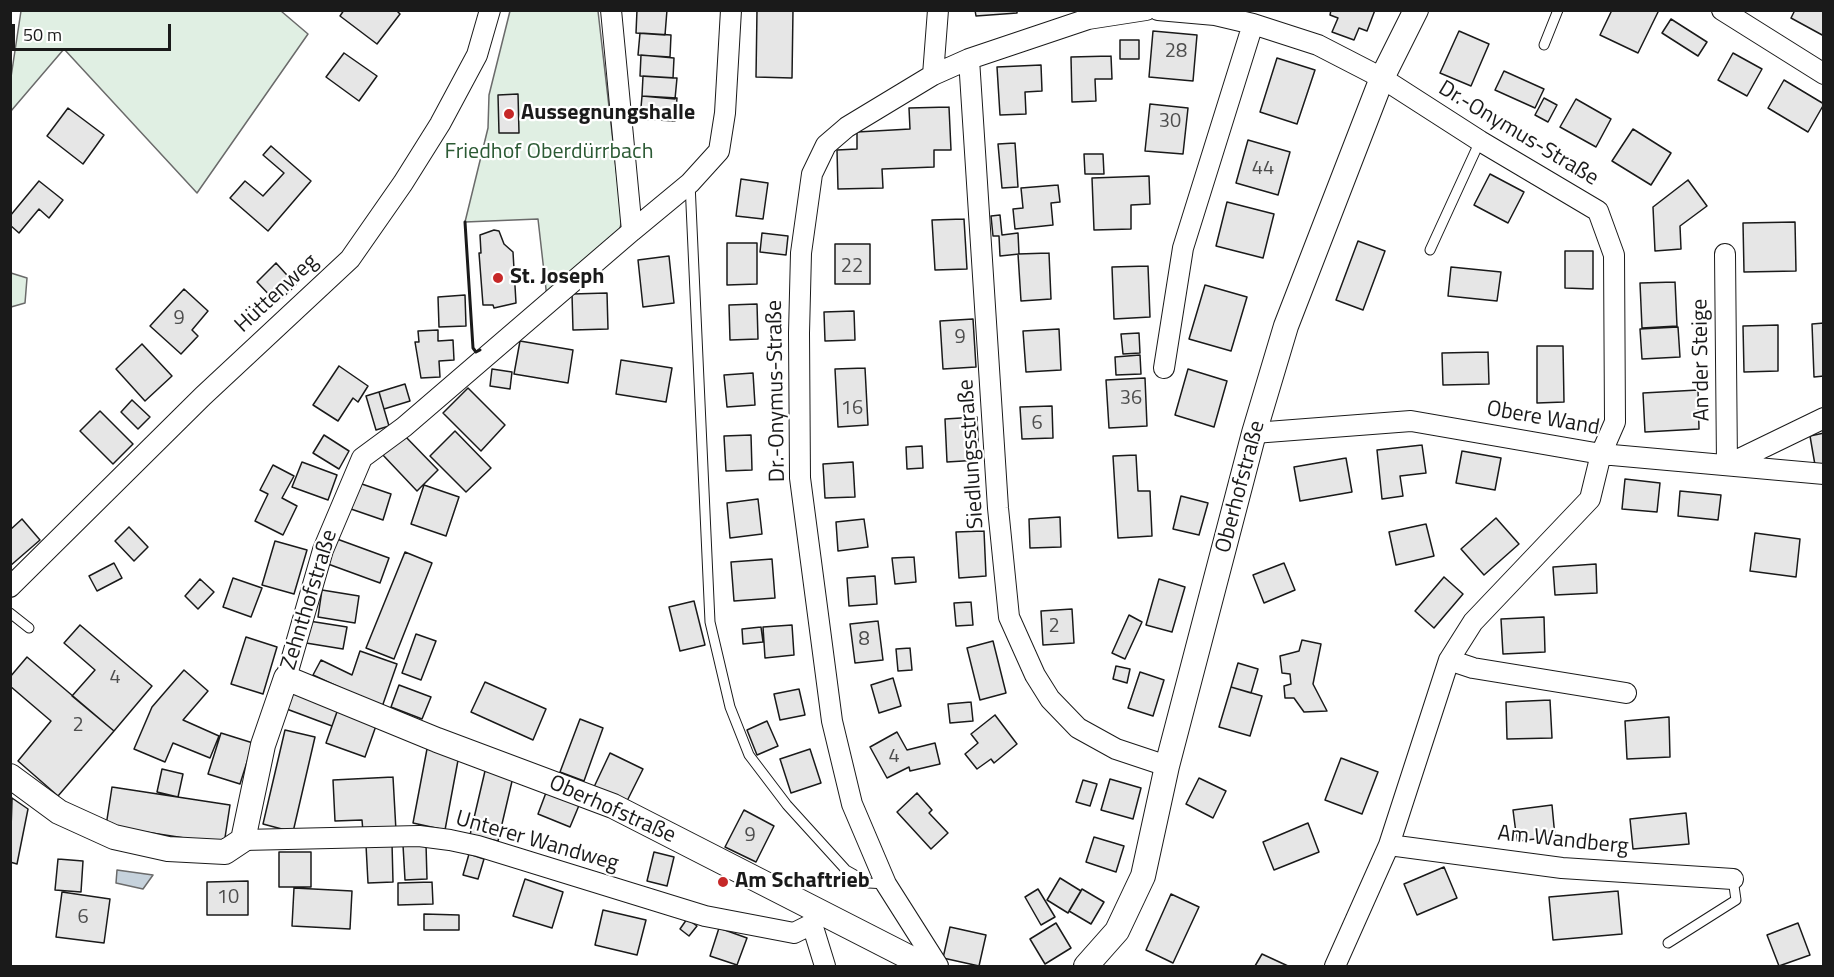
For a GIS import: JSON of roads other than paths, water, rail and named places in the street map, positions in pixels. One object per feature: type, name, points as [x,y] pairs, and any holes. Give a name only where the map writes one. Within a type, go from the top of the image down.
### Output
[{"type":"street","name":"Hüttenweg","points":[[10,586],[203,396],[350,259],[403,183],[440,124],[477,55],[490,10]]},
{"type":"street","points":[[611,10],[632,231]]},
{"type":"street","name":"Zehnthofstraße","points":[[243,840],[263,746],[286,678],[323,550],[362,458],[404,427],[690,183],[719,151],[725,113],[731,10]]},
{"type":"street","points":[[933,75],[938,10]]},
{"type":"street","name":"Dr.-Onymus-Straße","points":[[938,966],[886,884],[852,804],[832,721],[801,478],[799,333],[801,253],[812,174],[826,146],[847,127],[933,75],[969,58],[1088,19],[1146,10]]},
{"type":"street","name":"Dr.-Onymus-Straße","points":[[1158,10],[1215,15],[1253,24],[1318,45],[1383,78],[1480,141],[1598,211],[1614,255],[1615,422],[1602,454]]},
{"type":"street","name":"Oberhofstraße","points":[[1086,966],[1117,931],[1143,876],[1167,766],[1254,433],[1286,326],[1383,78],[1416,10]]},
{"type":"street","points":[[1722,10],[1824,74]]},
{"type":"street","points":[[1164,368],[1183,248],[1253,24]]},
{"type":"street","name":"Siedlungsstraße","points":[[969,58],[998,508],[1009,617],[1035,675],[1050,699],[1078,728],[1116,749],[1167,766]]},
{"type":"street","name":"An der Steige","points":[[1725,254],[1727,465]]},
{"type":"street","points":[[1727,465],[1824,418]]},
{"type":"street","name":"Obere Wand","points":[[1254,433],[1411,421],[1602,454],[1824,474]]},
{"type":"street","points":[[1335,966],[1389,845],[1449,660],[1473,622],[1590,499],[1602,454]]},
{"type":"street","points":[[1449,660],[1473,668],[1626,693]]},
{"type":"street","name":"Oberhofstraße","points":[[286,678],[437,740],[614,806],[815,919],[926,966]]},
{"type":"street","points":[[10,776],[59,812],[114,837],[168,849],[198,852],[225,852],[243,840]]},
{"type":"street","name":"Unterer Wandweg","points":[[243,840],[418,836],[440,839],[478,846],[705,916],[794,933],[815,919]]},
{"type":"street","name":"Am Wandberg","points":[[1389,845],[1562,868],[1733,879]]},
{"type":"street","points":[[815,919],[825,966]]},
{"type":"lane","points":[[1544,45],[1558,10]]},
{"type":"lane","points":[[1430,250],[1480,141]]},
{"type":"lane","points":[[690,183],[710,622],[730,707],[749,755],[788,805],[846,870],[869,883],[886,884]]},
{"type":"lane","points":[[10,613],[29,628]]},
{"type":"lane","points":[[1668,943],[1736,900],[1733,879]]},
{"type":"place","name":"Aussegnungshalle","points":[[509,114]]},
{"type":"place","name":"St. Joseph","points":[[498,278]]},
{"type":"place","name":"Am Schaftrieb","points":[[723,882]]},
{"type":"park label","name":"Friedhof Oberdürrbach","points":[[549,153]]}]
